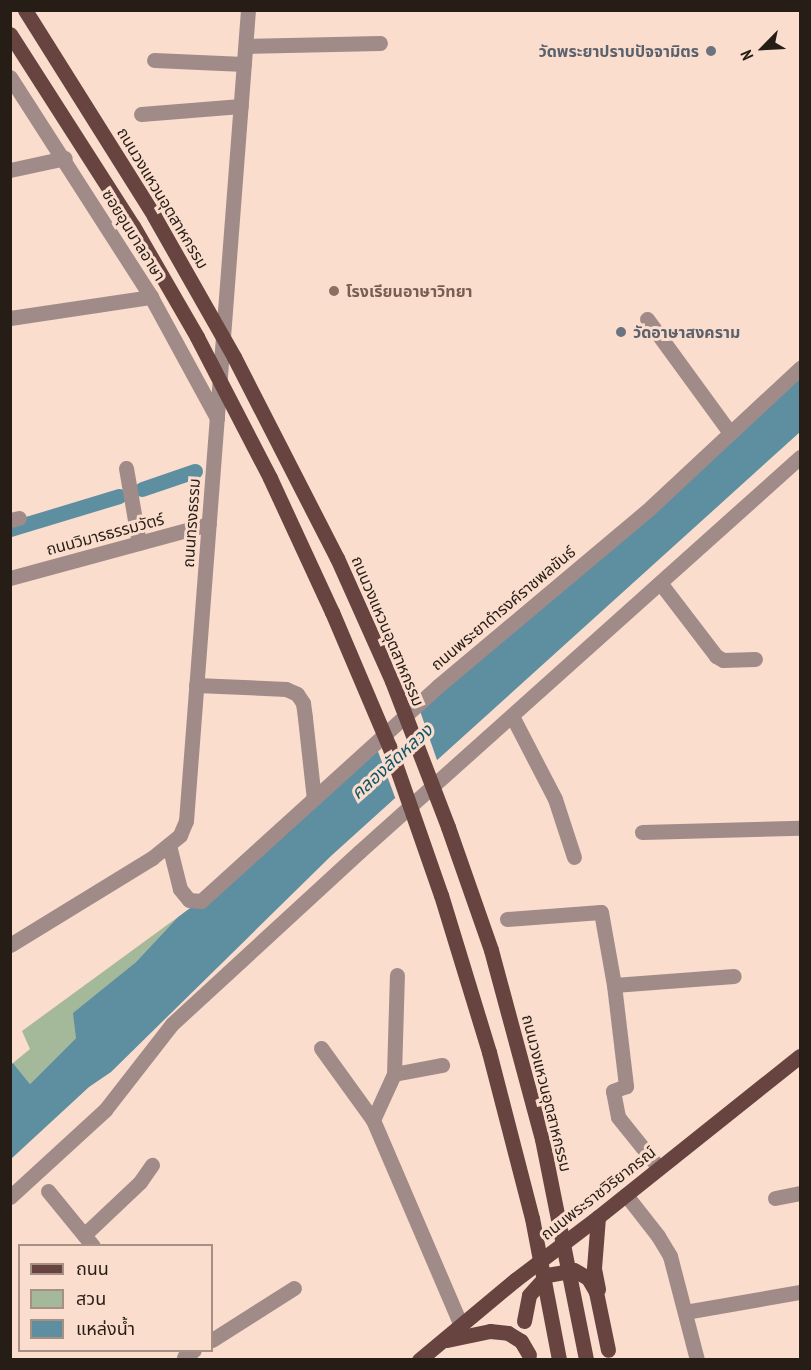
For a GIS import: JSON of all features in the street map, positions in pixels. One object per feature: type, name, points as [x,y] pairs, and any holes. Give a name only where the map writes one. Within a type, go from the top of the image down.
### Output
[{"type":"main road","name":"ถนนวงแหวนอุตสาหกรรม","points":[[25,10],[153,216],[222,336],[321,527],[392,681],[448,827],[491,951],[542,1139],[586,1359]]},
{"type":"main road","points":[[10,34],[133,226],[197,337],[270,478],[332,612],[389,746],[441,895],[489,1052],[532,1218],[559,1359]]},
{"type":"main road","name":"ถนนพระราชวิริยาภรณ์","points":[[419,1359],[515,1280],[801,1056]]},
{"type":"main road","points":[[598,1217],[594,1268],[609,1355]]},
{"type":"main road","points":[[524,1321],[529,1295],[547,1275],[574,1270],[588,1278],[596,1292],[609,1355]]},
{"type":"main road","points":[[515,1280],[529,1357]]},
{"type":"main road","points":[[441,1342],[490,1331],[508,1333],[521,1341],[529,1357]]},
{"type":"street","name":"ถนนทรงธรรม","points":[[10,945],[169,845],[180,836],[186,820],[249,10]]},
{"type":"street","points":[[246,46],[380,43]]},
{"type":"street","points":[[154,60],[244,64]]},
{"type":"street","name":"ซอยอุนบาลอาษา","points":[[10,77],[151,297],[217,418]]},
{"type":"street","points":[[141,114],[241,106]]},
{"type":"street","points":[[10,170],[64,158]]},
{"type":"street","points":[[10,318],[151,297]]},
{"type":"street","points":[[647,319],[730,433]]},
{"type":"street","name":"ถนนพระยาดำรงค์ราชพลขันธ์","points":[[169,845],[180,889],[189,900],[201,902],[438,686],[651,507],[801,368]]},
{"type":"street","points":[[10,1197],[105,1110],[172,1024],[801,457]]},
{"type":"street","points":[[126,468],[139,543]]},
{"type":"street","name":"ถนนวิมารธรรมวัตร์","points":[[10,578],[209,524]]},
{"type":"street","points":[[661,584],[716,656],[723,660],[755,660]]},
{"type":"street","points":[[196,685],[286,689],[297,694],[303,703],[314,799]]},
{"type":"street","points":[[512,716],[555,799],[574,857]]},
{"type":"street","points":[[642,832],[801,828]]},
{"type":"street","points":[[507,919],[602,912],[627,1086],[614,1092],[618,1116],[659,1168]]},
{"type":"street","points":[[373,1120],[394,1074],[397,975]]},
{"type":"street","points":[[614,985],[734,976]]},
{"type":"street","points":[[321,1048],[373,1120],[461,1325]]},
{"type":"street","points":[[394,1074],[442,1065]]},
{"type":"street","points":[[48,1191],[88,1240],[140,1182],[152,1165]]},
{"type":"street","points":[[775,1198],[801,1193]]},
{"type":"street","points":[[626,1195],[658,1236],[670,1256],[697,1359]]},
{"type":"street","points":[[213,1339],[294,1288]]},
{"type":"street","points":[[685,1312],[801,1292]]},
{"type":"green space","points":[[178,917],[135,963],[76,1038],[30,1084],[13,1063],[30,1049],[22,1031]]},
{"type":"water","name":"คลองลัดหลวง","points":[[800,369],[800,432],[331,856],[111,1072],[89,1087],[11,1159],[11,1064],[13,1063],[30,1084],[76,1038],[73,1013],[135,963],[178,917],[251,863]]},
{"type":"pier","points":[[419,708],[438,763],[396,800],[376,746]]},
{"type":"waterway","points":[[142,489],[195,471]]},
{"type":"waterway","points":[[10,529],[119,496]]},
{"type":"place","name":"วัดพระยาปราบปัจจามิตร","points":[[711,51]]},
{"type":"place","name":"โรงเรียนอาษาวิทยา","points":[[334,291]]},
{"type":"place","name":"วัดอาษาสงคราม","points":[[621,332]]}]
